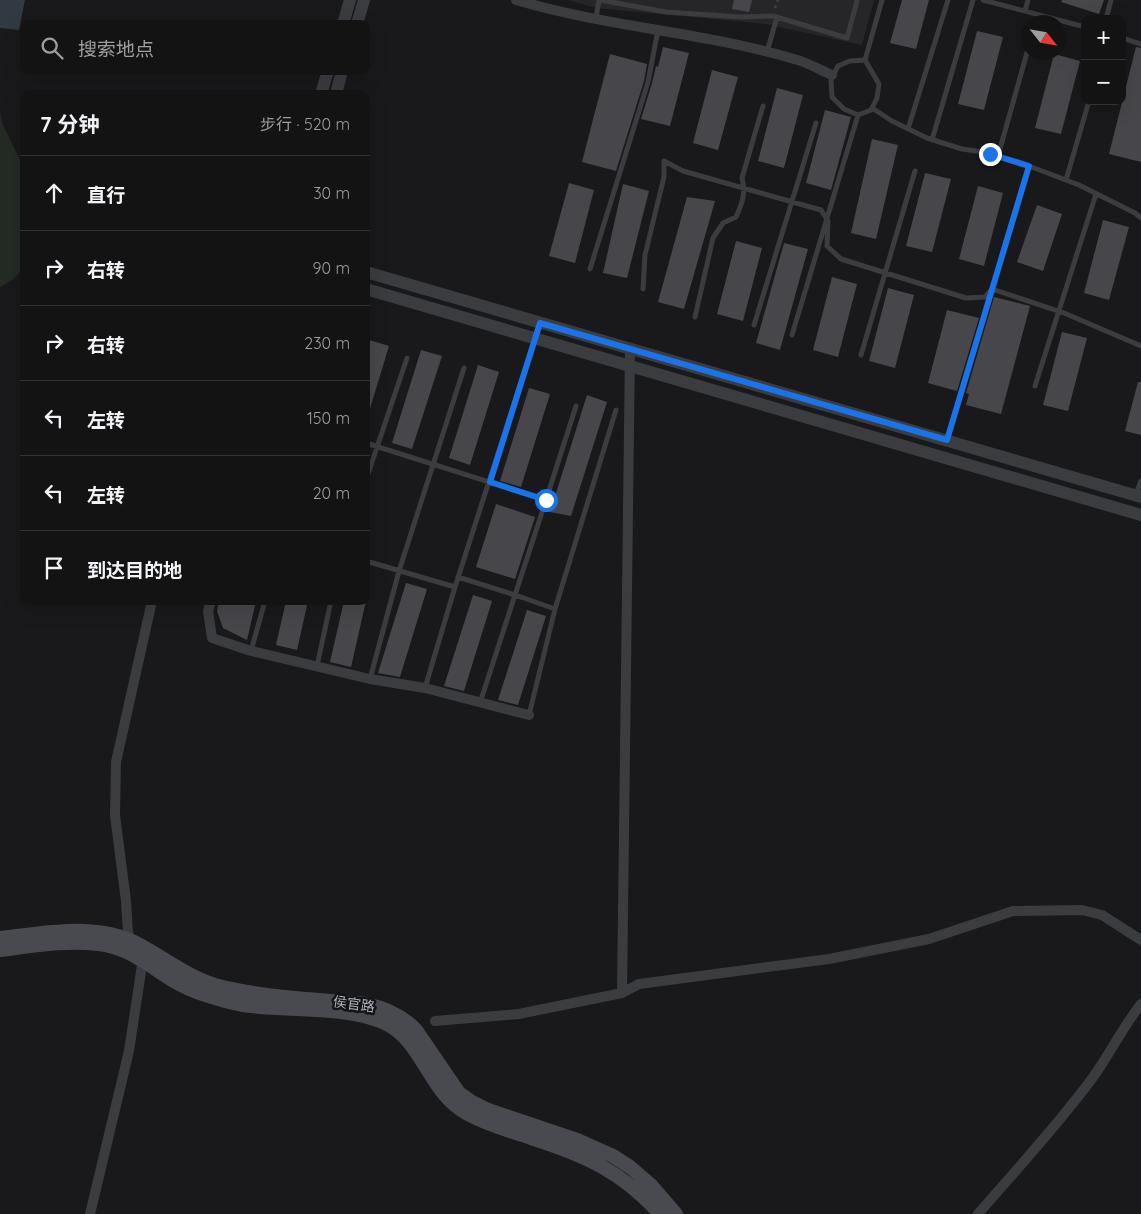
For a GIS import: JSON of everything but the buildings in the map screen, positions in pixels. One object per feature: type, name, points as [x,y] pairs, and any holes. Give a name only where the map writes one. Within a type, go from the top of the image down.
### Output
[{"type":"main road","name":"侯官路","points":[[0,938],[85,930],[109,933],[130,941],[194,976],[213,984],[250,992],[382,1007],[398,1015],[416,1030],[459,1093],[488,1110],[577,1140],[613,1156],[630,1167],[651,1185],[676,1214]]},
{"type":"main road","name":"侯官路","points":[[0,950],[59,943],[98,944],[116,948],[142,959],[184,986],[242,1005],[346,1013],[383,1022],[405,1038],[452,1104],[469,1115],[557,1146],[608,1169],[636,1190],[660,1214]]},
{"type":"street","points":[[344,20],[350,0]]},
{"type":"street","points":[[358,20],[364,0]]},
{"type":"street","points":[[516,0],[595,19],[692,36],[767,52],[796,59],[832,75]]},
{"type":"street","points":[[323,90],[327,75]]},
{"type":"street","points":[[337,90],[341,75]]},
{"type":"street","points":[[370,268],[402,282]]},
{"type":"street","points":[[370,273],[1138,496]]},
{"type":"street","points":[[370,290],[1141,515]]},
{"type":"street","points":[[622,993],[630,349]]},
{"type":"street","points":[[90,1214],[129,1051],[142,965],[142,959],[130,941],[115,815],[116,762],[151,605]]},
{"type":"street","points":[[209,605],[208,611],[212,638],[251,651],[370,678],[425,688],[529,715]]},
{"type":"street","points":[[435,1021],[519,1014],[622,993],[639,984],[829,959],[929,939],[1013,911],[1082,910],[1102,914],[1141,940]]},
{"type":"street","points":[[978,1214],[1066,1114],[1102,1066],[1141,1004]]},
{"type":"lane","points":[[595,19],[599,0],[666,12],[741,17],[777,17],[847,38],[857,1]]},
{"type":"lane","points":[[866,60],[850,61],[838,66],[831,79],[832,97],[844,109],[858,115],[871,110],[877,98],[879,84],[866,60],[882,0]]},
{"type":"lane","points":[[908,129],[948,0]]},
{"type":"lane","points":[[932,140],[973,0]]},
{"type":"lane","points":[[983,0],[1038,15]]},
{"type":"lane","points":[[1025,11],[1028,0]]},
{"type":"lane","points":[[1107,15],[1111,0]]},
{"type":"lane","points":[[767,52],[777,17]]},
{"type":"lane","points":[[1066,22],[1081,26]]},
{"type":"lane","points":[[590,269],[648,82],[658,30]]},
{"type":"lane","points":[[1126,39],[1141,44]]},
{"type":"lane","points":[[998,156],[1025,60]]},
{"type":"lane","points":[[1066,180],[1088,105]]},
{"type":"lane","points":[[695,317],[714,238],[723,223],[736,217],[745,189],[742,178],[763,106]]},
{"type":"lane","points":[[872,108],[892,121],[932,140],[962,149],[998,156],[1029,166],[1066,180],[1135,213],[1141,218]]},
{"type":"lane","points":[[792,335],[858,115]]},
{"type":"lane","points":[[754,325],[816,123]]},
{"type":"lane","points":[[643,289],[646,255],[664,177],[664,162],[684,171],[821,210],[827,220],[827,246],[841,259],[966,298],[985,298],[992,290]]},
{"type":"lane","points":[[947,440],[1029,166]]},
{"type":"lane","points":[[861,355],[915,171]]},
{"type":"lane","points":[[1035,386],[1096,194]]},
{"type":"lane","points":[[992,290],[1059,312],[1141,346]]},
{"type":"lane","points":[[425,688],[458,577],[540,323]]},
{"type":"lane","points":[[370,468],[407,358]]},
{"type":"lane","points":[[370,678],[399,571],[464,368]]},
{"type":"lane","points":[[480,703],[576,406]]},
{"type":"lane","points":[[529,715],[555,609],[616,410]]},
{"type":"lane","points":[[370,444],[546,500]]},
{"type":"lane","points":[[1138,496],[1141,481]]},
{"type":"lane","points":[[370,562],[455,587]]},
{"type":"lane","points":[[458,577],[555,609]]},
{"type":"lane","points":[[251,651],[264,605]]},
{"type":"lane","points":[[317,666],[330,605]]},
{"type":"shaded area","points":[[0,0],[25,0],[19,30],[0,28]]},
{"type":"shaded area","points":[[568,0],[874,0],[862,45],[766,24],[596,8]]},
{"type":"shaded area","points":[[0,111],[2,123],[20,160],[20,272],[14,279],[0,287]]},
{"type":"route","points":[[546,500],[490,482],[540,323],[947,440],[1029,166],[990,154]]}]
